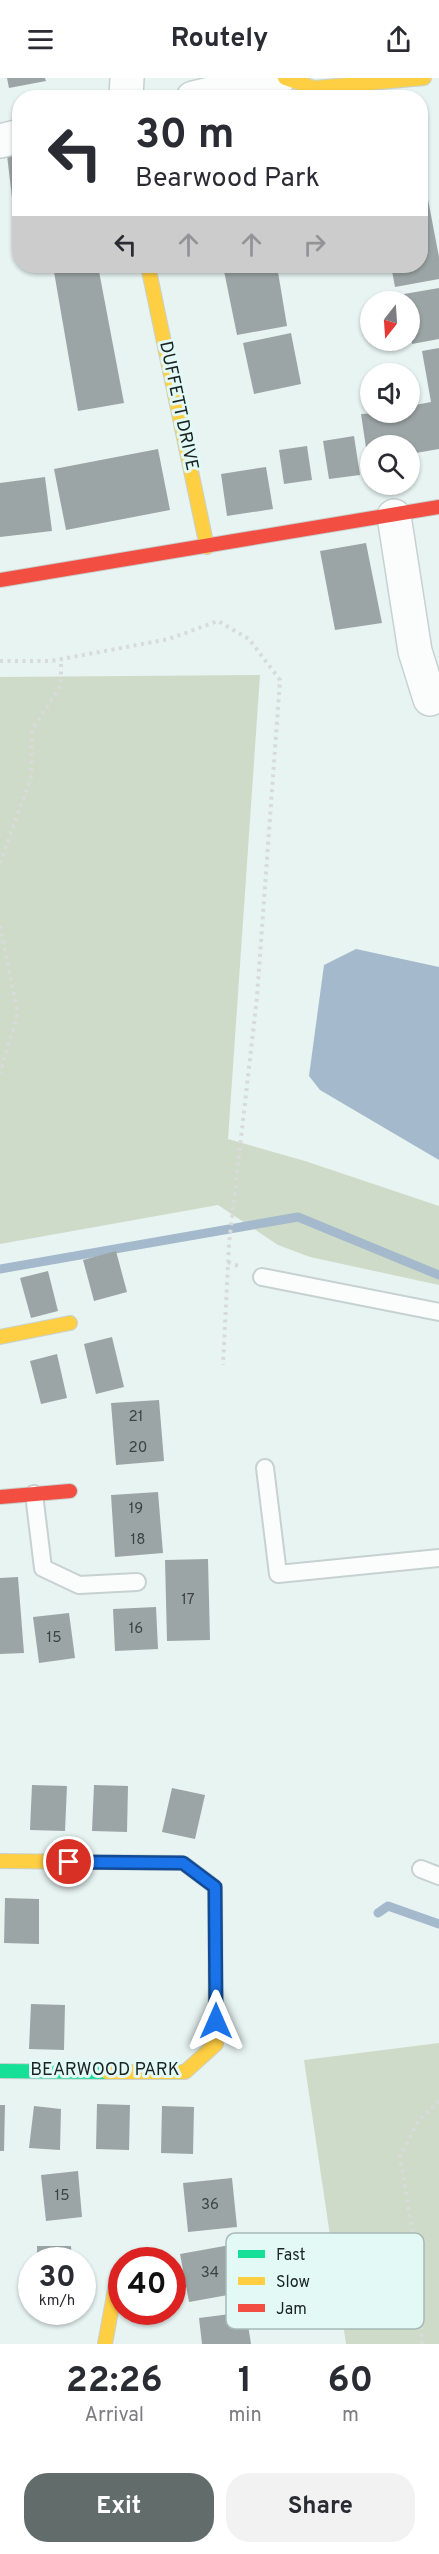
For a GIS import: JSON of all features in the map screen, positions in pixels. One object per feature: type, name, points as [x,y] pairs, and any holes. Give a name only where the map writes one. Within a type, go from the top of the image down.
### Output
[{"type":"street","points":[[227,90],[279,78]]},
{"type":"street","points":[[285,78],[314,88],[424,78]]},
{"type":"street","name":"DUFFETT DRIVE","points":[[149,273],[207,548]]},
{"type":"street","points":[[0,580],[207,548],[439,507]]},
{"type":"street","points":[[394,516],[415,651],[430,699]]},
{"type":"street","points":[[0,1337],[70,1323]]},
{"type":"street","points":[[0,1497],[69,1491]]},
{"type":"street","name":"BEARWOOD PARK","points":[[0,1861],[183,1863],[215,1887],[216,2044],[185,2072],[0,2071]]},
{"type":"street","points":[[105,2344],[108,2325]]},
{"type":"lane","points":[[262,1276],[439,1312]]},
{"type":"lane","points":[[265,1467],[278,1574],[439,1558]]},
{"type":"lane","points":[[34,1494],[43,1568],[79,1585],[137,1582]]},
{"type":"lane","points":[[421,1869],[439,1876]]},
{"type":"path","points":[[0,661],[61,659],[170,639],[218,621],[249,639],[280,680],[257,997],[229,1244],[223,1365]]},
{"type":"path","points":[[0,863],[31,777],[32,730],[61,685],[61,659]]},
{"type":"path","points":[[0,926],[18,1012],[0,1073]]},
{"type":"path","points":[[413,2233],[400,2157],[418,2121],[439,2101]]},
{"type":"path","points":[[421,2329],[422,2344]]},
{"type":"green space","points":[[260,675],[228,1139],[305,1161],[439,1206],[439,1285],[310,1257],[278,1245],[218,1205],[0,1244],[0,677]]},
{"type":"green space","points":[[439,2043],[439,2344],[346,2344],[344,2329],[424,2329],[424,2233],[330,2233],[304,2060]]},
{"type":"water","points":[[356,949],[439,967],[439,1160],[320,1090],[309,1076],[324,965]]},
{"type":"building","points":[[7,78],[45,78],[46,81],[9,88]]},
{"type":"building","points":[[7,155],[12,155],[12,198]]},
{"type":"building","points":[[428,199],[439,257],[439,279],[395,287],[392,273],[428,273]]},
{"type":"building","points":[[54,273],[99,273],[124,403],[78,411]]},
{"type":"building","points":[[224,273],[278,273],[287,326],[237,335]]},
{"type":"building","points":[[439,288],[439,339],[420,343],[420,291]]},
{"type":"building","points":[[291,333],[301,384],[254,394],[243,343]]},
{"type":"building","points":[[439,348],[439,449],[420,452],[420,435],[364,435],[362,423],[420,423],[420,404],[431,402],[422,351]]},
{"type":"building","points":[[354,436],[360,475],[329,479],[323,441]]},
{"type":"building","points":[[307,446],[312,480],[284,484],[279,450]]},
{"type":"building","points":[[158,449],[170,510],[66,530],[54,469]]},
{"type":"building","points":[[266,467],[273,509],[227,516],[221,474]]},
{"type":"building","points":[[45,477],[52,531],[0,537],[0,483]]},
{"type":"building","points":[[366,543],[382,623],[335,630],[320,551]]},
{"type":"building","points":[[116,1251],[127,1292],[94,1301],[83,1260]]},
{"type":"building","points":[[48,1271],[58,1311],[31,1318],[20,1278]]},
{"type":"building","points":[[112,1337],[124,1387],[96,1394],[84,1344]]},
{"type":"building","points":[[57,1354],[67,1398],[41,1404],[30,1361]]},
{"type":"building","points":[[159,1400],[164,1461],[116,1465],[111,1403]]},
{"type":"building","points":[[158,1492],[163,1553],[115,1557],[111,1495]]},
{"type":"building","points":[[208,1559],[210,1640],[167,1641],[165,1560]]},
{"type":"building","points":[[18,1577],[24,1653],[0,1654],[0,1578]]},
{"type":"building","points":[[156,1607],[158,1649],[115,1651],[113,1609]]},
{"type":"building","points":[[69,1613],[75,1658],[39,1663],[33,1617]]},
{"type":"building","points":[[32,1785],[67,1786],[65,1831],[30,1830]]},
{"type":"building","points":[[94,1785],[128,1786],[127,1832],[92,1831]]},
{"type":"building","points":[[172,1788],[205,1795],[195,1839],[162,1832]]},
{"type":"building","points":[[5,1898],[39,1899],[39,1944],[4,1943]]},
{"type":"building","points":[[31,2004],[65,2005],[64,2050],[29,2049]]},
{"type":"building","points":[[97,2104],[130,2105],[129,2150],[96,2149]]},
{"type":"building","points":[[0,2105],[5,2105],[4,2151],[0,2151]]},
{"type":"building","points":[[34,2106],[61,2109],[60,2150],[29,2148]]},
{"type":"building","points":[[162,2106],[194,2107],[193,2154],[161,2153]]},
{"type":"building","points":[[78,2171],[82,2217],[46,2221],[41,2175]]},
{"type":"building","points":[[232,2178],[237,2227],[188,2232],[183,2183]]},
{"type":"building","points":[[71,2246],[71,2247],[37,2247]]},
{"type":"building","points":[[226,2246],[226,2295],[189,2302],[186,2286],[186,2253]]},
{"type":"building","points":[[226,2315],[226,2329],[249,2329],[251,2344],[202,2344],[199,2318]]},
{"type":"waterway","points":[[0,1269],[298,1217],[439,1275]]},
{"type":"waterway","points":[[378,1913],[388,1906],[439,1924]]},
{"type":"traffic: fast","points":[[0,2071],[107,2072]]},
{"type":"traffic: slow","points":[[285,78],[314,88],[424,78]]},
{"type":"traffic: slow","points":[[149,273],[207,547]]},
{"type":"traffic: slow","points":[[0,1337],[70,1323]]},
{"type":"traffic: slow","points":[[0,1861],[183,1863],[215,1887],[216,2044],[185,2072],[107,2072]]},
{"type":"traffic: slow","points":[[105,2344],[108,2325]]},
{"type":"traffic: jam","points":[[0,580],[439,507]]},
{"type":"traffic: jam","points":[[0,1497],[70,1491]]},
{"type":"route","points":[[69,1862],[183,1863],[215,1887],[216,2021]]}]
